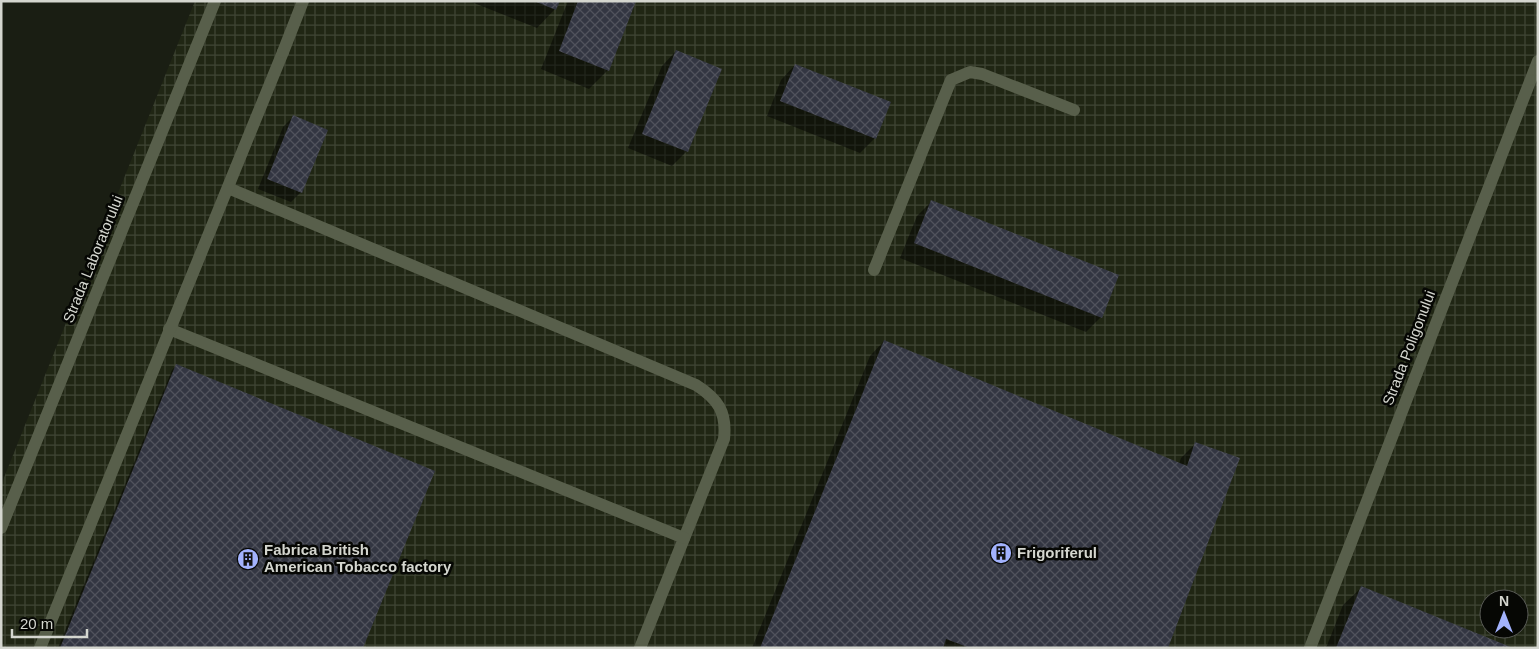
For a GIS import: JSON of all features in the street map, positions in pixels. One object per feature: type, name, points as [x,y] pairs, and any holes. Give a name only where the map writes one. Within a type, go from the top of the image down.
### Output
[{"type":"street","name":"Strada Laboratorului","points":[[1,528],[215,1]]},
{"type":"street","points":[[40,648],[303,1]]},
{"type":"street","name":"Strada Poligonului","points":[[1310,648],[1538,61]]},
{"type":"street","points":[[874,270],[951,80],[970,72],[982,74],[1074,110]]},
{"type":"street","points":[[228,188],[696,385],[712,394],[722,408],[725,424],[724,439],[640,648]]},
{"type":"street","points":[[169,329],[684,538]]},
{"type":"shaded area","points":[[195,1],[1538,1],[1538,648],[1,648],[1,485]]},
{"type":"building","points":[[534,1],[560,1],[556,10]]},
{"type":"building","points":[[578,1],[636,1],[609,71],[559,51]]},
{"type":"building","points":[[676,50],[722,69],[688,152],[642,134]]},
{"type":"building","points":[[795,64],[891,102],[876,139],[780,101]]},
{"type":"building","points":[[293,115],[328,130],[302,193],[267,179]]},
{"type":"building","points":[[931,200],[1119,275],[1102,318],[914,243]]},
{"type":"building","name":"Frigoriferul","points":[[884,340],[1187,466],[1195,442],[1240,458],[1168,648],[970,648],[946,639],[943,648],[760,648]]},
{"type":"building","name":"Fabrica British American Tobacco factory","points":[[176,364],[435,471],[363,648],[60,648]]},
{"type":"building","points":[[1361,586],[1479,634],[1479,639],[1491,639],[1513,648],[1336,648]]},
{"type":"place","name":"Frigoriferul","points":[[1001,553]]},
{"type":"place","name":"Fabrica British American Tobacco factory","points":[[248,559]]}]
